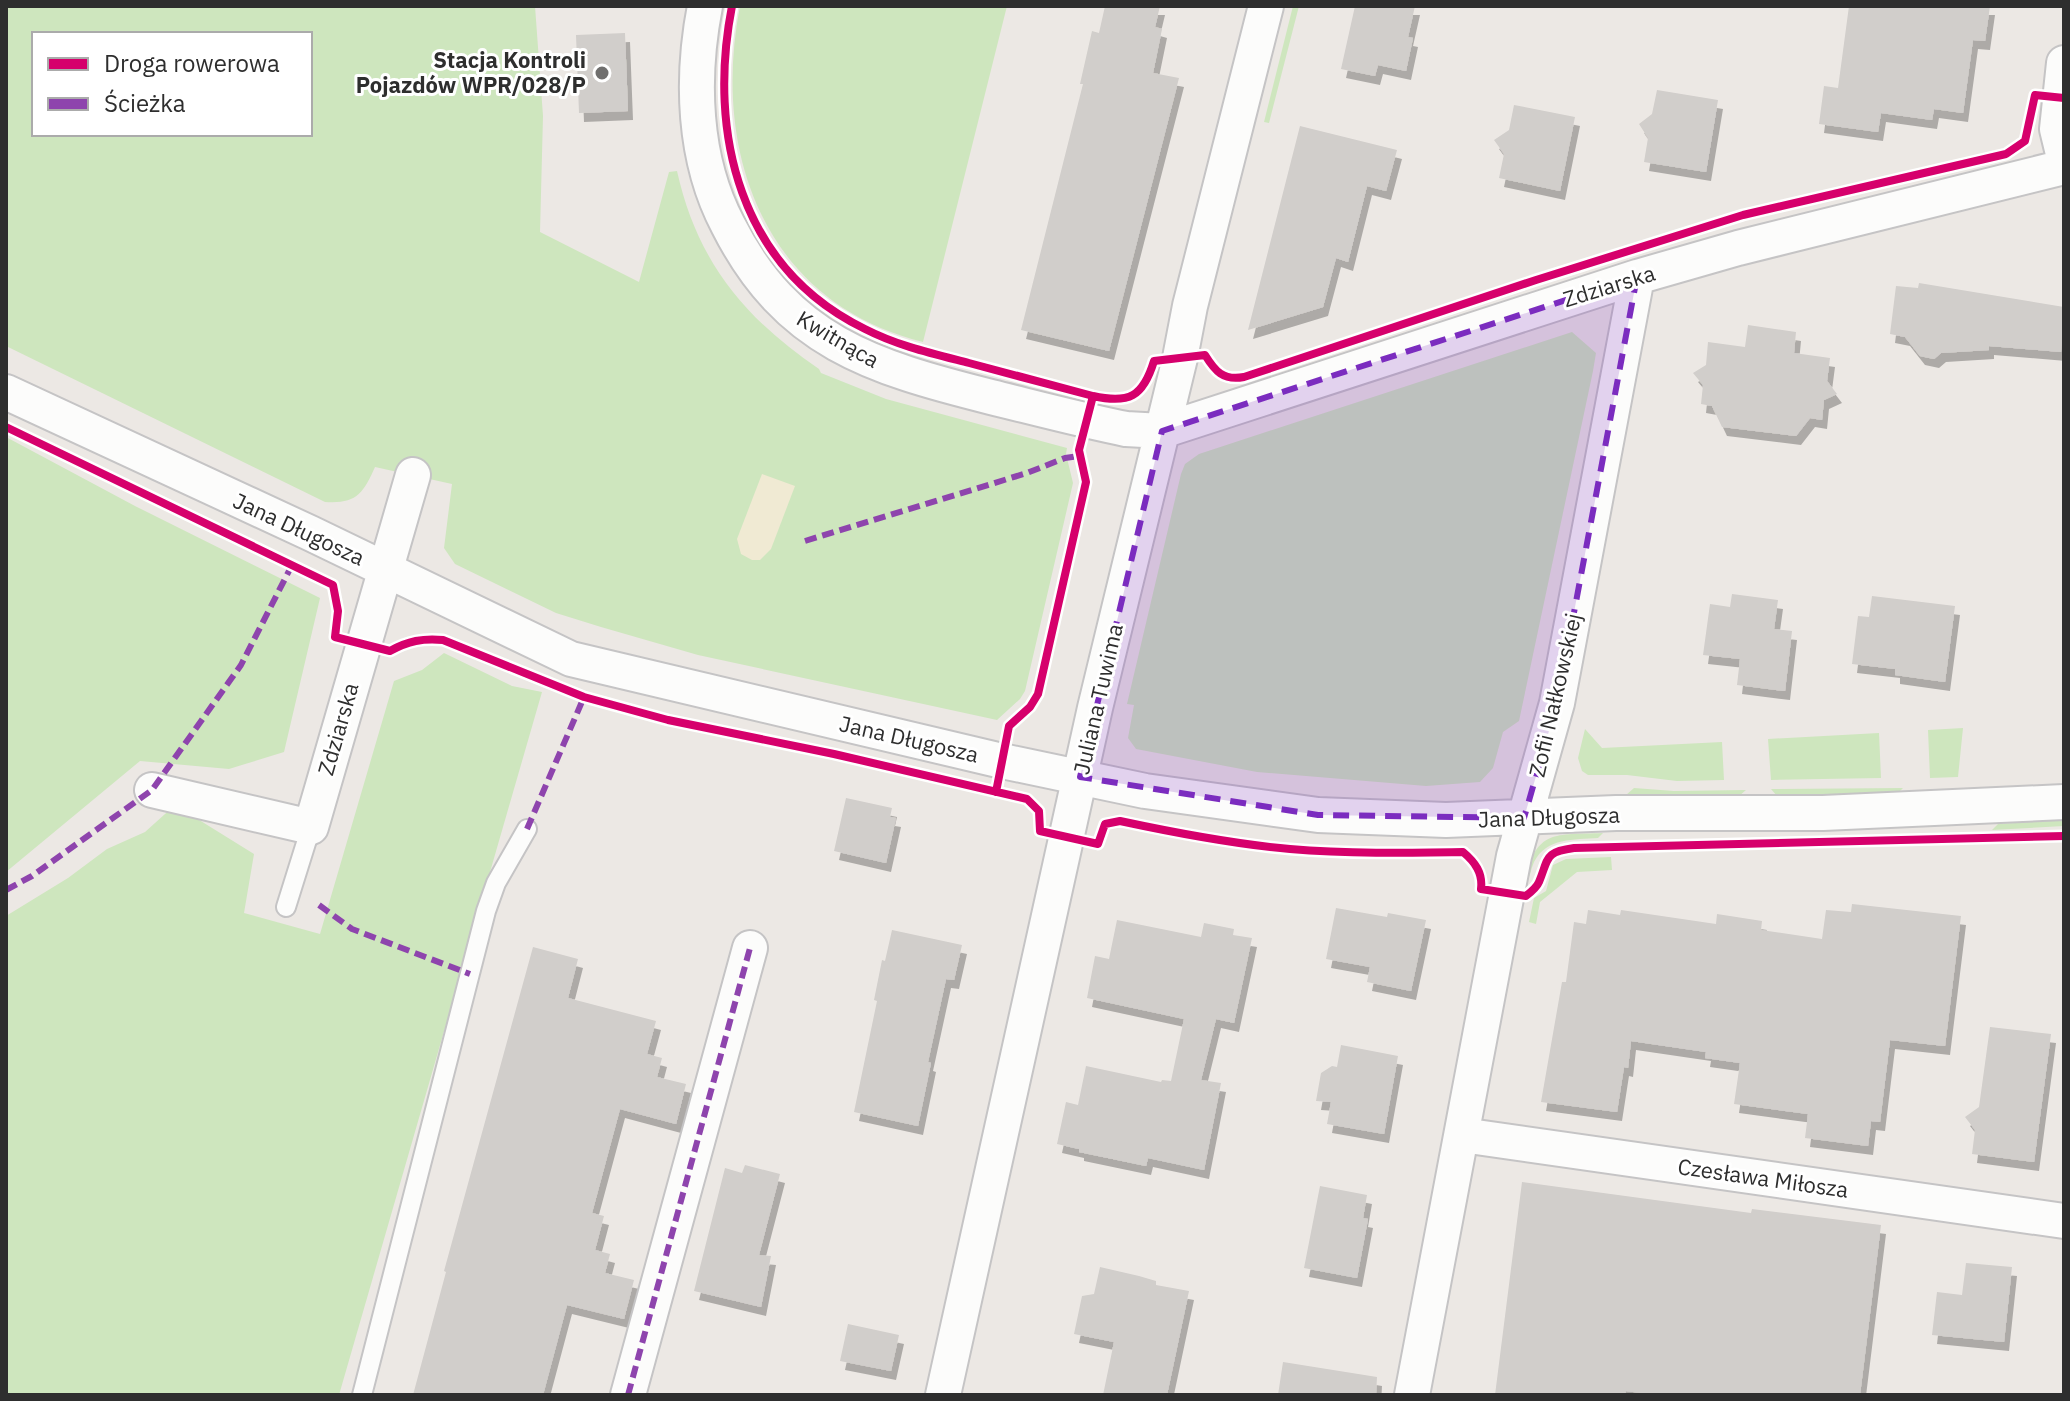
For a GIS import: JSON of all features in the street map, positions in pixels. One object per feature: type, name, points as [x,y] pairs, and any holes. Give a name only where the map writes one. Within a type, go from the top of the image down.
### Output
[{"type":"street","name":"Kwitnąca","points":[[705,6],[697,86],[701,144],[712,192],[750,264],[781,303],[824,335],[872,361],[912,377],[1086,421],[1126,429],[1162,431]]},
{"type":"street","name":"Juliana Tuwima","points":[[943,1395],[1080,777],[1190,306],[1266,6]]},
{"type":"street","points":[[2064,63],[2057,119],[2064,158]]},
{"type":"street","name":"Zdziarska","points":[[1162,431],[1637,277],[1738,248],[2064,167]]},
{"type":"street","name":"Zofii Nałkowskiej","points":[[1412,1395],[1506,893],[1557,703],[1637,277]]},
{"type":"street","name":"Jana Długosza","points":[[6,392],[571,659],[1145,791],[1318,815],[1446,820],[1616,813],[1823,813],[2064,802]]},
{"type":"street","name":"Zdziarska","points":[[311,827],[413,475]]},
{"type":"street","points":[[152,790],[311,827]]},
{"type":"street","points":[[628,1395],[750,948]]},
{"type":"street","name":"Czesława Miłosza","points":[[1462,1135],[2064,1221]]},
{"type":"lane","points":[[286,907],[311,827]]},
{"type":"lane","points":[[362,1395],[486,911],[496,883],[527,829]]},
{"type":"highlighted area","points":[[1637,277],[1557,703],[1524,818],[1318,815],[1080,777],[1162,431]]},
{"type":"green space","points":[[6,6],[535,6],[543,116],[540,232],[639,282],[669,172],[677,171],[697,233],[727,285],[768,329],[821,373],[886,399],[1067,448],[1073,483],[1025,691],[997,720],[698,655],[556,613],[455,564],[444,548],[452,484],[375,467],[357,495],[344,501],[325,502],[6,346]]},
{"type":"green space","points":[[740,6],[1007,6],[923,342],[869,322],[824,294],[788,257],[761,214],[743,167],[734,115],[733,61]]},
{"type":"green space","points":[[1293,6],[1299,6],[1269,123],[1264,122]]},
{"type":"green space","points":[[1572,332],[1596,353],[1593,371],[1519,721],[1503,732],[1493,768],[1480,782],[1426,786],[1257,772],[1136,749],[1128,738],[1134,705],[1127,704],[1185,464],[1199,454]]},
{"type":"green space","points":[[6,437],[135,506],[320,598],[284,752],[229,769],[140,761],[6,872]]},
{"type":"green space","points":[[444,653],[512,686],[542,692],[339,1395],[6,1395],[6,916],[68,878],[107,849],[145,832],[175,805],[254,854],[244,913],[320,934],[394,681],[422,670]]},
{"type":"green space","points":[[1963,728],[1958,777],[1930,778],[1928,730]]},
{"type":"green space","points":[[1585,729],[1602,748],[1722,742],[1724,780],[1677,781],[1627,775],[1588,775],[1582,771],[1578,758]]},
{"type":"green space","points":[[1879,733],[1881,778],[1771,780],[1768,739]]},
{"type":"green space","points":[[1634,788],[1746,790],[1739,796],[1626,795]]},
{"type":"green space","points":[[1903,788],[1897,794],[1777,796],[1771,789]]},
{"type":"green space","points":[[2064,820],[2064,826],[1992,830],[1998,824]]},
{"type":"green space","points":[[1603,833],[1598,838],[1562,841],[1546,848],[1539,854],[1523,884],[1528,866],[1541,844],[1559,836]]},
{"type":"green space","points":[[1611,857],[1612,870],[1577,872],[1540,902],[1536,924],[1529,922],[1534,898],[1546,891],[1553,865],[1566,859]]},
{"type":"sand","points":[[762,474],[795,486],[771,549],[760,560],[752,560],[741,554],[737,539]]},
{"type":"building","points":[[1105,6],[1160,6],[1155,27],[1162,29],[1153,73],[1179,78],[1109,351],[1021,330],[1083,84],[1080,84],[1092,31],[1099,33]]},
{"type":"building","points":[[1355,6],[1415,6],[1408,37],[1413,38],[1406,71],[1378,65],[1375,76],[1341,69]]},
{"type":"building","points":[[1849,6],[1990,6],[1985,41],[1973,40],[1963,113],[1934,109],[1932,120],[1881,113],[1878,132],[1819,124],[1824,86],[1838,88]]},
{"type":"building","name":"Stacja Kontroli Pojazdów WPR/028/P","points":[[625,33],[628,111],[579,113],[576,35]]},
{"type":"building","points":[[1657,90],[1718,100],[1706,172],[1644,162],[1648,138],[1639,124],[1652,114]]},
{"type":"building","points":[[1514,105],[1575,117],[1560,191],[1499,178],[1504,154],[1494,140],[1509,130]]},
{"type":"building","points":[[1300,126],[1397,150],[1386,191],[1367,186],[1348,262],[1336,258],[1323,307],[1248,330]]},
{"type":"building","points":[[1919,283],[2064,307],[2061,352],[1989,346],[1989,350],[1941,353],[1934,359],[1920,356],[1905,337],[1890,334],[1896,286],[1918,288]]},
{"type":"building","points":[[1748,325],[1796,332],[1794,353],[1830,358],[1827,381],[1837,394],[1824,400],[1822,420],[1810,418],[1796,436],[1722,427],[1712,406],[1701,404],[1703,385],[1693,373],[1706,365],[1708,342],[1745,347]]},
{"type":"building","points":[[1732,594],[1778,600],[1774,629],[1792,631],[1785,691],[1737,685],[1740,659],[1703,655],[1710,604],[1730,607]]},
{"type":"building","points":[[1872,596],[1955,606],[1945,682],[1895,675],[1895,669],[1852,664],[1858,616],[1869,617]]},
{"type":"building","points":[[846,798],[892,808],[890,817],[896,818],[886,863],[834,851]]},
{"type":"building","points":[[1852,904],[1961,916],[1945,1046],[1890,1040],[1880,1122],[1871,1121],[1868,1146],[1805,1138],[1808,1114],[1734,1104],[1740,1063],[1705,1058],[1706,1052],[1631,1041],[1617,1112],[1541,1102],[1562,982],[1566,982],[1574,922],[1586,924],[1588,910],[1620,915],[1621,910],[1716,924],[1717,914],[1762,921],[1761,930],[1822,939],[1826,910],[1851,912]]},
{"type":"building","points":[[1336,908],[1426,920],[1411,991],[1367,982],[1370,967],[1326,959]]},
{"type":"building","points":[[1117,920],[1201,937],[1204,923],[1234,929],[1233,935],[1252,938],[1234,1023],[1216,1019],[1201,1080],[1221,1083],[1204,1170],[1148,1158],[1146,1166],[1079,1152],[1079,1149],[1057,1144],[1066,1102],[1078,1105],[1086,1066],[1161,1082],[1171,1081],[1184,1019],[1087,998],[1095,956],[1109,959]]},
{"type":"building","points":[[892,930],[962,945],[954,980],[946,979],[918,1126],[854,1112],[877,1001],[874,1000],[882,960],[885,961]]},
{"type":"building","points":[[533,947],[578,959],[568,998],[656,1021],[647,1054],[662,1058],[657,1077],[686,1084],[676,1124],[620,1109],[592,1213],[604,1216],[595,1250],[610,1254],[605,1273],[634,1280],[624,1319],[567,1305],[543,1395],[413,1395],[444,1271]]},
{"type":"building","points":[[1990,1027],[2051,1034],[2034,1162],[1972,1154],[1975,1130],[1965,1117],[1979,1107]]},
{"type":"building","points":[[1341,1045],[1398,1056],[1384,1134],[1327,1124],[1331,1102],[1316,1101],[1321,1073],[1332,1066],[1337,1067]]},
{"type":"building","points":[[745,1165],[780,1174],[759,1255],[771,1256],[761,1307],[694,1291],[725,1168],[742,1173]]},
{"type":"building","points":[[1522,1182],[1751,1213],[1752,1209],[1881,1225],[1860,1395],[1656,1395],[1626,1391],[1625,1395],[1495,1395]]},
{"type":"building","points":[[1320,1186],[1367,1195],[1363,1218],[1368,1219],[1357,1278],[1304,1268]]},
{"type":"building","points":[[1966,1263],[2012,1267],[2004,1342],[1932,1335],[1937,1292],[1962,1295]]},
{"type":"building","points":[[1100,1267],[1156,1281],[1156,1285],[1189,1291],[1167,1395],[1103,1395],[1114,1342],[1074,1334],[1082,1296],[1094,1294]]},
{"type":"building","points":[[848,1324],[899,1335],[891,1371],[840,1361]]},
{"type":"building","points":[[1283,1362],[1377,1377],[1376,1395],[1278,1395]]},
{"type":"marked path","points":[[805,541],[1079,456]]},
{"type":"marked path","points":[[6,890],[32,876],[152,790],[241,665],[292,565]]},
{"type":"marked path","points":[[527,829],[584,697]]},
{"type":"marked path","points":[[319,905],[352,929],[470,974]]},
{"type":"marked path","points":[[628,1395],[750,948]]},
{"type":"cycle path","points":[[732,6],[725,54],[725,102],[730,148],[742,193],[761,234],[788,271],[822,303],[890,340],[1093,396],[1116,399],[1133,395],[1139,390],[1154,361],[1205,355],[1220,374],[1230,378],[1244,377],[1743,215],[2006,154],[2025,141],[2035,95],[2064,98]]},
{"type":"cycle path","points":[[996,792],[1009,726],[1030,707],[1038,694],[1086,482],[1079,450],[1093,396]]},
{"type":"cycle path","points":[[6,427],[333,585],[338,611],[335,637],[390,651],[416,641],[443,640],[584,697],[668,720],[834,754],[1027,799],[1039,811],[1040,831],[1098,844],[1105,824],[1120,821],[1205,838],[1290,849],[1463,852],[1477,868],[1481,889],[1526,896],[1538,884],[1552,854],[1574,848],[2064,836]]},
{"type":"place","name":"Stacja Kontroli Pojazdów WPR/028/P","points":[[602,73]]}]
